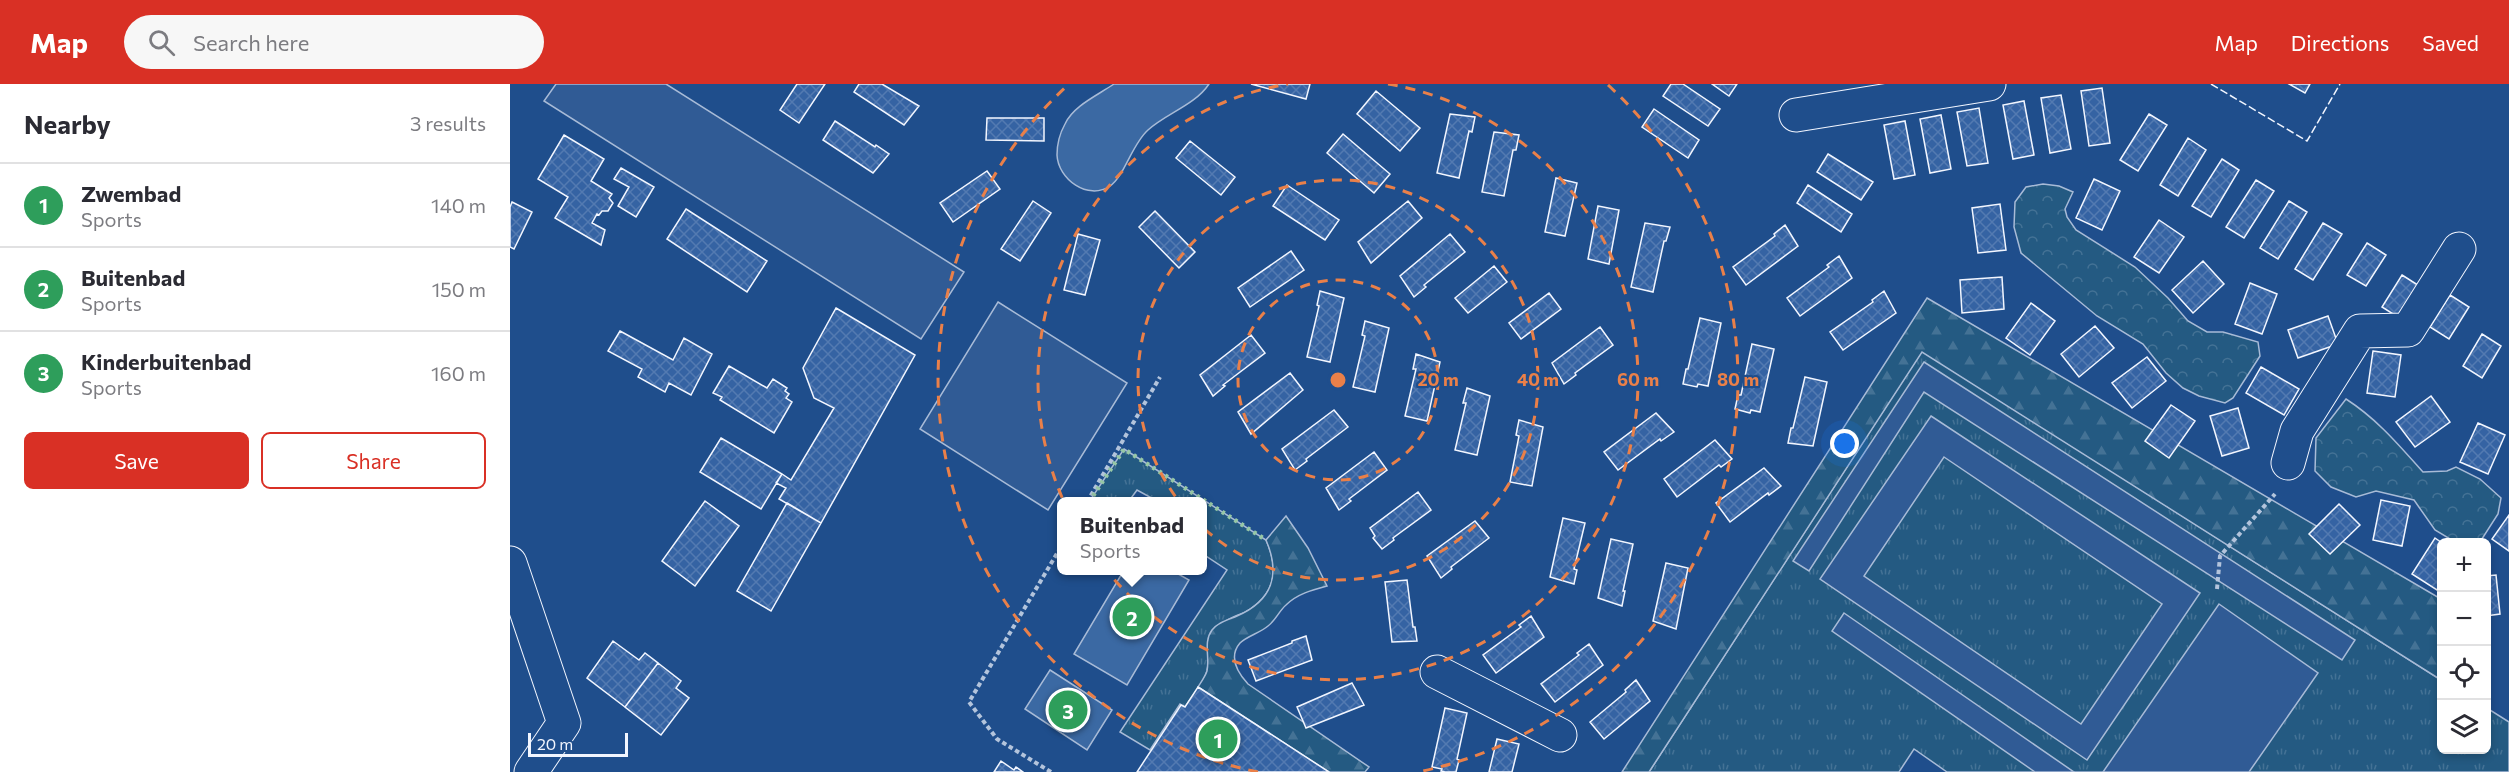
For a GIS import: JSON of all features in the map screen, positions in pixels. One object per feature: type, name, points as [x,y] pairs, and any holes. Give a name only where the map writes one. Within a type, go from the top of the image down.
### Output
[{"type":"street","points":[[1796,115],[1989,84]]},
{"type":"street","points":[[2288,463],[2297,431],[2360,331],[2408,330],[2459,249]]},
{"type":"street","points":[[510,563],[564,723],[531,772]]},
{"type":"street","points":[[1437,672],[1560,735]]},
{"type":"path","points":[[1089,497],[1160,377]]},
{"type":"path","points":[[2217,590],[2220,556],[2276,493],[2288,463]]},
{"type":"path","points":[[1051,772],[997,739],[969,702],[1057,553]]},
{"type":"green space","points":[[2043,184],[2059,186],[2073,192],[2065,209],[2067,217],[2076,230],[2135,267],[2168,298],[2188,321],[2207,332],[2223,332],[2258,342],[2260,356],[2233,398],[2225,403],[2199,396],[2183,388],[2166,373],[2143,344],[2097,316],[2021,253],[2014,227],[2015,202],[2026,187]]},
{"type":"green space","points":[[1927,298],[2437,597],[2437,677],[1922,352],[1649,772],[1622,772]]},
{"type":"green space","points":[[1922,351],[2437,677],[2437,754],[2491,754],[2491,711],[2509,722],[2509,772],[1947,772],[1914,749],[1899,772],[1649,772]]},
{"type":"green space","points":[[2346,399],[2396,442],[2423,472],[2447,471],[2456,467],[2480,479],[2501,498],[2498,514],[2483,538],[2448,538],[2435,530],[2414,500],[2376,491],[2356,497],[2331,487],[2315,471],[2316,438]]},
{"type":"green space","points":[[1124,449],[1199,497],[1150,497],[1137,490],[1132,497],[1092,497]]},
{"type":"green space","points":[[1207,502],[1266,540],[1272,560],[1273,578],[1266,594],[1259,602],[1245,612],[1227,620],[1216,632],[1209,648],[1207,671],[1203,680],[1185,707],[1180,704],[1150,750],[1120,732],[1227,570],[1207,557]]},
{"type":"green space","points":[[1286,516],[1308,548],[1327,586],[1290,601],[1268,626],[1240,643],[1236,648],[1236,665],[1248,684],[1369,767],[1365,772],[1329,772],[1198,687],[1207,671],[1207,645],[1214,627],[1249,610],[1266,595],[1273,575],[1273,565],[1266,540]]},
{"type":"shaded area","points":[[556,84],[666,84],[964,272],[921,339],[544,101]]},
{"type":"shaded area","points":[[1114,84],[1209,84],[1196,98],[1142,136],[1115,182],[1101,190],[1084,189],[1068,179],[1059,164],[1057,151],[1060,135],[1074,112],[1086,101]]},
{"type":"shaded area","points":[[998,302],[1127,383],[1048,510],[920,429]]},
{"type":"shaded area","points":[[1924,362],[2355,640],[2342,660],[1924,392],[1809,571],[1793,561]]},
{"type":"shaded area","points":[[1931,416],[2200,593],[2087,760],[1820,579]],"holes":[[[1944,457],[2162,604],[2081,724],[1864,576]]]},
{"type":"shaded area","points":[[1121,575],[1180,575],[1189,580],[1127,685],[1074,654]]},
{"type":"shaded area","points":[[2219,604],[2318,673],[2249,772],[2103,772]]},
{"type":"shaded area","points":[[1844,613],[2074,772],[2035,772],[1832,631]]},
{"type":"shaded area","points":[[1050,670],[1112,710],[1087,750],[1025,709]]},
{"type":"building","points":[[797,84],[825,84],[799,123],[780,110]]},
{"type":"building","points":[[859,84],[882,84],[919,106],[904,125],[854,92]]},
{"type":"building","points":[[1251,84],[1310,84],[1306,99]]},
{"type":"building","points":[[1671,84],[1683,84],[1720,109],[1708,126],[1663,96]]},
{"type":"building","points":[[1712,84],[1737,84],[1729,96]]},
{"type":"building","points":[[2289,84],[2310,84],[2305,93]]},
{"type":"building","points":[[2102,88],[2110,143],[2089,146],[2081,91]]},
{"type":"building","points":[[1376,91],[1420,128],[1400,151],[1357,114]]},
{"type":"building","points":[[2061,95],[2071,149],[2050,153],[2041,98]]},
{"type":"building","points":[[2024,101],[2034,155],[2013,159],[2003,105]]},
{"type":"building","points":[[1979,108],[1988,163],[1967,166],[1957,112]]},
{"type":"building","points":[[1654,109],[1699,140],[1688,158],[1642,127]]},
{"type":"building","points":[[1450,114],[1475,117],[1472,132],[1469,131],[1459,178],[1437,173]]},
{"type":"building","points":[[2149,114],[2167,125],[2138,171],[2120,160]]},
{"type":"building","points":[[1941,115],[1951,169],[1930,173],[1920,119]]},
{"type":"building","points":[[987,118],[1044,118],[1044,141],[986,140]]},
{"type":"building","points":[[835,121],[889,154],[873,173],[823,140]]},
{"type":"building","points":[[1905,121],[1915,175],[1894,179],[1884,125]]},
{"type":"building","points":[[1494,132],[1519,135],[1516,150],[1513,150],[1504,196],[1482,192]]},
{"type":"building","points":[[1343,134],[1390,174],[1374,193],[1327,153]]},
{"type":"building","points":[[564,135],[604,159],[591,181],[612,194],[609,198],[613,203],[608,211],[597,214],[592,223],[605,230],[601,245],[555,218],[568,197],[538,179]]},
{"type":"building","points":[[2188,138],[2206,150],[2178,196],[2160,185]]},
{"type":"building","points":[[1190,141],[1235,177],[1221,195],[1176,158]]},
{"type":"building","points":[[1828,154],[1873,182],[1861,200],[1817,172]]},
{"type":"building","points":[[2222,159],[2239,170],[2211,217],[2192,206]]},
{"type":"building","points":[[621,168],[654,187],[636,217],[618,206],[629,187],[614,179]]},
{"type":"building","points":[[987,171],[1000,189],[953,222],[940,203]]},
{"type":"building","points":[[1556,178],[1577,183],[1565,236],[1545,232]]},
{"type":"building","points":[[2094,179],[2120,191],[2102,230],[2076,218]]},
{"type":"building","points":[[2256,180],[2274,191],[2244,238],[2226,227]]},
{"type":"building","points":[[1287,185],[1339,220],[1325,240],[1273,206]]},
{"type":"building","points":[[1808,185],[1852,214],[1841,232],[1797,203]]},
{"type":"building","points":[[1033,201],[1051,213],[1020,261],[1001,249]]},
{"type":"building","points":[[1408,201],[1422,218],[1371,263],[1358,242]]},
{"type":"building","points":[[2289,201],[2307,212],[2278,259],[2260,248]]},
{"type":"building","points":[[512,202],[532,212],[514,249],[510,247]]},
{"type":"building","points":[[2000,204],[2006,250],[1978,253],[1972,208]]},
{"type":"building","points":[[1598,206],[1619,210],[1609,264],[1588,259]]},
{"type":"building","points":[[686,209],[767,261],[747,292],[667,239]]},
{"type":"building","points":[[1155,211],[1195,252],[1179,268],[1139,227]]},
{"type":"building","points":[[2159,220],[2184,237],[2159,273],[2134,257]]},
{"type":"building","points":[[1645,223],[1670,227],[1666,241],[1664,241],[1653,292],[1631,287]]},
{"type":"building","points":[[2323,223],[2342,234],[2313,280],[2295,269]]},
{"type":"building","points":[[1785,225],[1798,246],[1746,285],[1733,267],[1775,236],[1774,234]]},
{"type":"building","points":[[1078,234],[1100,240],[1085,295],[1064,290]]},
{"type":"building","points":[[1450,234],[1465,252],[1424,285],[1426,287],[1414,297],[1400,276]]},
{"type":"building","points":[[2367,243],[2386,255],[2366,286],[2347,275]]},
{"type":"building","points":[[1291,251],[1304,270],[1250,307],[1238,288]]},
{"type":"building","points":[[1839,256],[1852,278],[1800,316],[1787,298],[1829,267],[1827,265]]},
{"type":"building","points":[[2203,261],[2224,284],[2193,313],[2172,290]]},
{"type":"building","points":[[1494,266],[1507,282],[1468,313],[1455,298]]},
{"type":"building","points":[[2402,275],[2421,287],[2401,319],[2382,307]]},
{"type":"building","points":[[2002,277],[2004,309],[1962,313],[1960,280]]},
{"type":"building","points":[[2250,283],[2277,294],[2262,334],[2235,324]]},
{"type":"building","points":[[1320,291],[1344,298],[1330,362],[1307,357],[1319,306],[1317,305]]},
{"type":"building","points":[[1884,291],[1896,313],[1843,350],[1830,332],[1873,302],[1872,300]]},
{"type":"building","points":[[1549,293],[1561,309],[1521,339],[1509,323]]},
{"type":"building","points":[[2450,295],[2469,307],[2449,339],[2430,327]]},
{"type":"building","points":[[2031,303],[2055,321],[2030,355],[2006,338]]},
{"type":"building","points":[[836,308],[915,355],[821,523],[779,499],[786,488],[776,483],[782,474],[791,480],[834,408],[814,398],[803,368]]},
{"type":"building","points":[[2328,316],[2338,344],[2298,358],[2288,330]]},
{"type":"building","points":[[1700,318],[1721,323],[1708,386],[1698,384],[1697,387],[1683,384]]},
{"type":"building","points":[[1365,321],[1389,328],[1375,392],[1353,387],[1365,336],[1362,335]]},
{"type":"building","points":[[2095,326],[2114,348],[2079,377],[2061,354]]},
{"type":"building","points":[[1600,327],[1613,345],[1564,384],[1552,363]]},
{"type":"building","points":[[620,331],[673,360],[684,338],[712,354],[691,395],[669,383],[665,392],[638,377],[642,369],[608,351]]},
{"type":"building","points":[[2482,334],[2501,346],[2482,378],[2463,366]]},
{"type":"building","points":[[1251,335],[1265,353],[1223,385],[1225,386],[1213,396],[1200,375]]},
{"type":"building","points":[[1752,344],[1774,349],[1760,412],[1751,410],[1750,413],[1735,409],[1738,395],[1741,395]]},
{"type":"building","points":[[2373,351],[2401,355],[2395,397],[2367,393]]},
{"type":"building","points":[[1416,354],[1440,362],[1427,421],[1405,416],[1416,369],[1413,369]]},
{"type":"building","points":[[2147,357],[2166,381],[2132,408],[2112,383]]},
{"type":"building","points":[[729,366],[767,388],[773,379],[787,388],[785,391],[789,394],[786,398],[792,402],[774,433],[720,400],[722,397],[713,393]]},
{"type":"building","points":[[2261,367],[2299,389],[2284,415],[2246,393]]},
{"type":"building","points":[[1290,373],[1303,390],[1251,434],[1238,412]]},
{"type":"building","points":[[1805,377],[1827,382],[1813,446],[1788,443]]},
{"type":"building","points":[[1467,388],[1490,396],[1477,455],[1455,450],[1466,403],[1463,403]]},
{"type":"building","points":[[2431,396],[2450,422],[2415,447],[2396,422]]},
{"type":"building","points":[[2171,405],[2195,421],[2169,458],[2145,441]]},
{"type":"building","points":[[2238,408],[2249,448],[2222,456],[2210,416]]},
{"type":"building","points":[[1334,410],[1348,427],[1295,470],[1282,449]]},
{"type":"building","points":[[1656,413],[1674,432],[1661,441],[1660,439],[1618,470],[1604,452]]},
{"type":"building","points":[[1519,420],[1543,427],[1532,486],[1510,482],[1519,436],[1516,435]]},
{"type":"building","points":[[2478,423],[2505,435],[2488,474],[2460,462]]},
{"type":"building","points":[[721,438],[782,474],[761,509],[700,472]]},
{"type":"building","points":[[1715,440],[1732,459],[1721,467],[1719,465],[1677,497],[1664,479]]},
{"type":"building","points":[[1374,452],[1387,470],[1349,499],[1351,501],[1339,510],[1326,488]]},
{"type":"building","points":[[1764,468],[1781,486],[1730,522],[1716,503]]},
{"type":"building","points":[[1418,492],[1431,510],[1382,549],[1373,538],[1375,536],[1370,528]]},
{"type":"building","points":[[2381,500],[2410,506],[2402,546],[2373,540]]},
{"type":"building","points":[[705,501],[739,526],[695,586],[662,561]]},
{"type":"building","points":[[787,503],[821,523],[771,611],[737,591]]},
{"type":"building","points":[[2339,504],[2360,525],[2330,554],[2309,534]]},
{"type":"building","points":[[2509,515],[2509,551],[2492,539]]},
{"type":"building","points":[[1563,518],[1585,523],[1574,569],[1577,570],[1574,584],[1550,577]]},
{"type":"building","points":[[1475,521],[1489,538],[1451,567],[1452,569],[1441,578],[1427,556]]},
{"type":"building","points":[[2435,538],[2437,539],[2437,590],[2412,574]]},
{"type":"building","points":[[1611,539],[1633,544],[1622,606],[1598,598]]},
{"type":"building","points":[[1666,563],[1688,568],[1676,629],[1653,621]]},
{"type":"building","points":[[2496,575],[2500,614],[2491,615],[2491,592],[2491,576]]},
{"type":"building","points":[[1407,580],[1417,641],[1392,642],[1385,582]]},
{"type":"building","points":[[1531,616],[1544,637],[1496,673],[1483,655],[1521,627],[1519,625]]},
{"type":"building","points":[[1306,636],[1312,660],[1256,681],[1248,660]]},
{"type":"building","points":[[613,641],[639,660],[645,653],[658,663],[625,707],[587,678]]},
{"type":"building","points":[[1589,644],[1603,665],[1555,702],[1541,684],[1579,655],[1577,653]]},
{"type":"building","points":[[658,663],[681,681],[676,688],[689,698],[661,735],[625,707]]},
{"type":"building","points":[[1636,680],[1650,701],[1604,739],[1590,722],[1626,692],[1625,690]]},
{"type":"building","points":[[1352,683],[1364,705],[1306,728],[1297,707]]},
{"type":"building","points":[[1198,687],[1329,772],[1137,772],[1181,705],[1185,707]]},
{"type":"building","points":[[1445,708],[1467,713],[1456,772],[1445,772],[1432,767]]},
{"type":"building","points":[[1497,739],[1519,744],[1512,772],[1489,772]]},
{"type":"building","points":[[1001,761],[1014,770],[1016,767],[1023,772],[994,772]]},
{"type":"hedge","points":[[1092,497],[1124,449],[1199,497]]},
{"type":"hedge","points":[[1207,502],[1266,540]]},
{"type":"fence","points":[[2211,84],[2307,141],[2340,84]]},
{"type":"place","name":"Buitenbad","points":[[1132,617]]},
{"type":"place","name":"Kinderbuitenbad","points":[[1068,710]]},
{"type":"place","name":"Zwembad","points":[[1218,739]]}]
